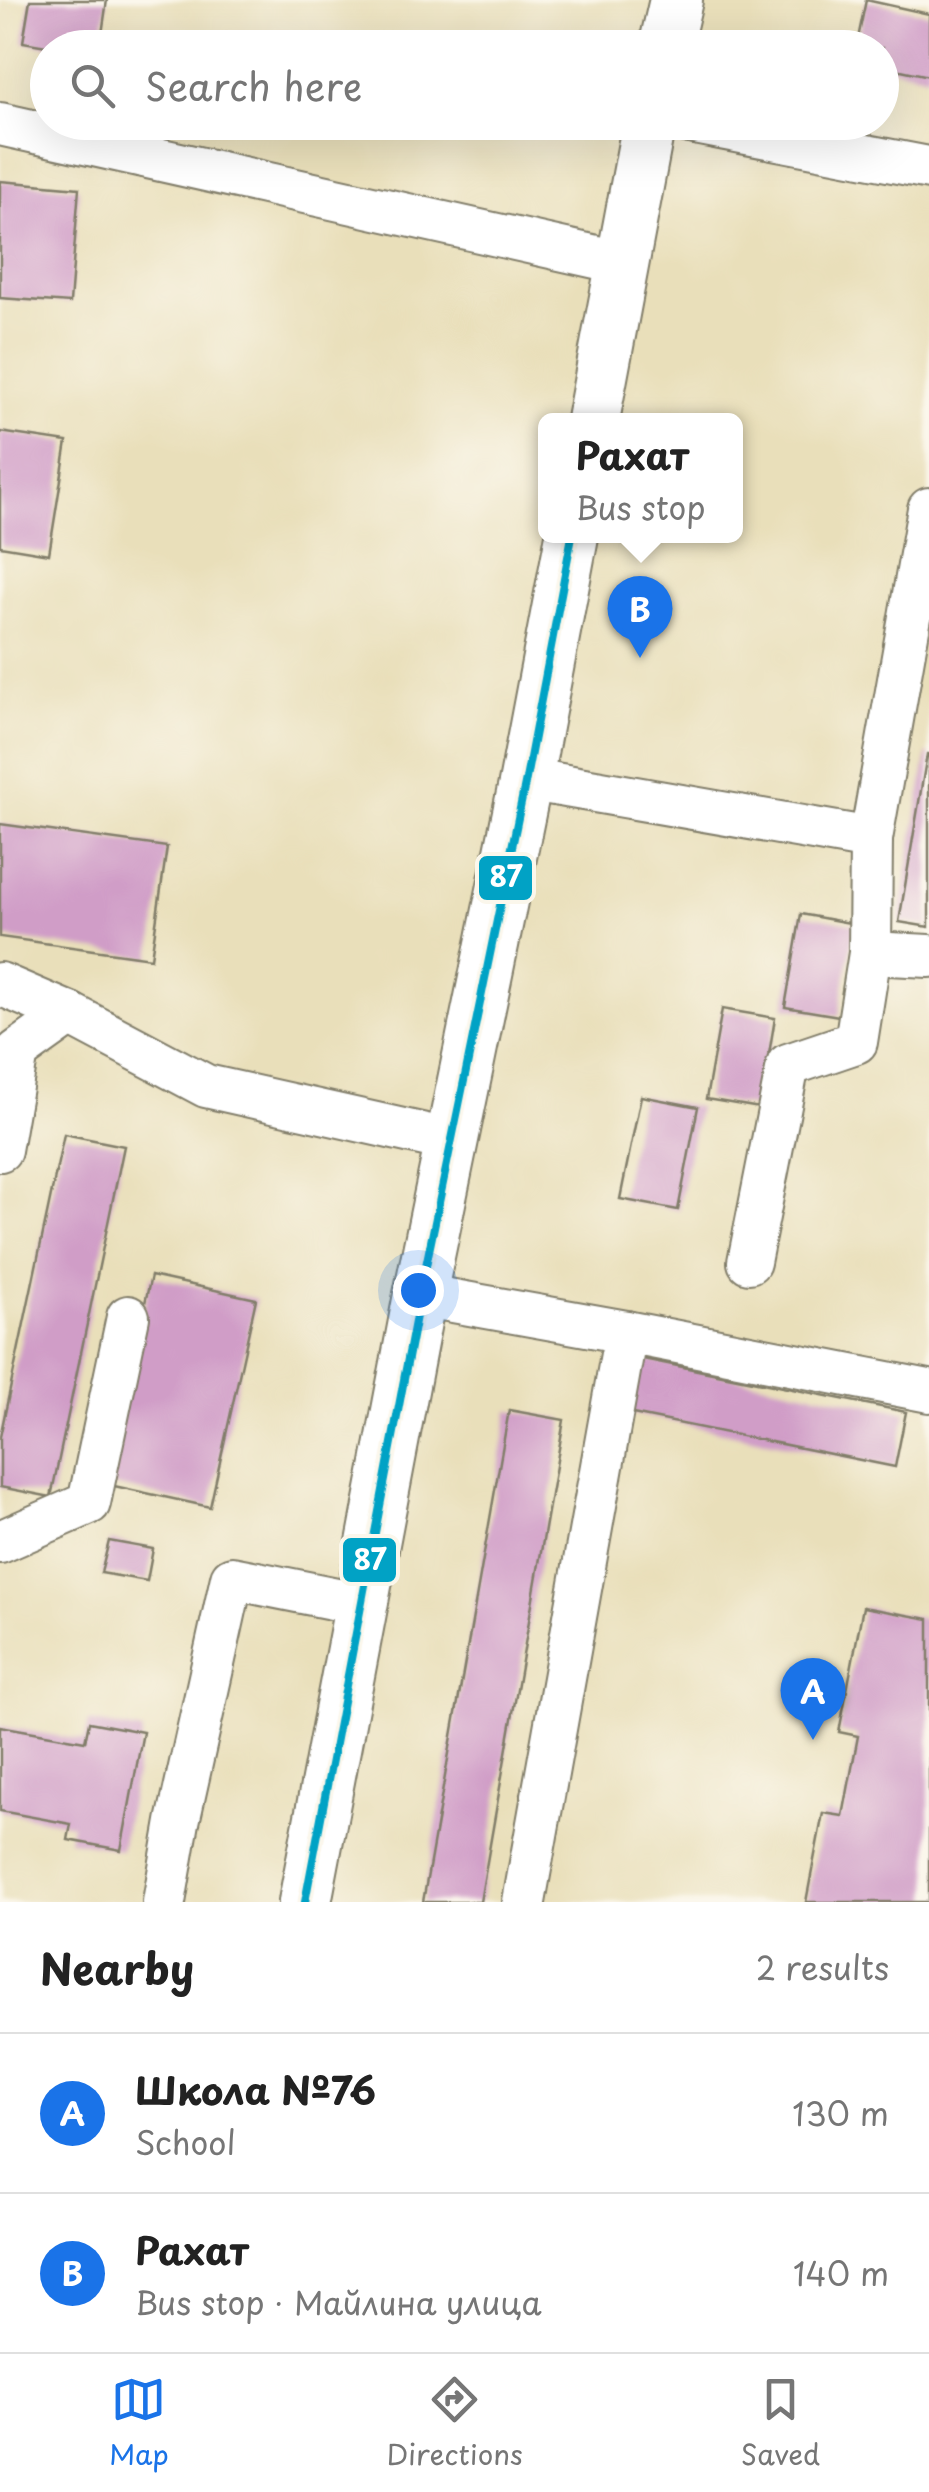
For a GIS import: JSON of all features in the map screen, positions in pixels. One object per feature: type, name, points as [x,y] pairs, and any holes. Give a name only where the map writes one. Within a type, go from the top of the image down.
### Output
[{"type":"main road","points":[[669,30],[676,0]]},
{"type":"main road","points":[[594,413],[646,140]]},
{"type":"main road","points":[[305,1902],[420,1295],[571,543]]},
{"type":"street","points":[[0,124],[30,131]]},
{"type":"street","points":[[72,140],[623,263]]},
{"type":"street","points":[[782,140],[929,168]]},
{"type":"street","points":[[749,1262],[788,1066],[856,1042],[870,952],[871,839],[929,508]]},
{"type":"street","points":[[526,779],[871,839]]},
{"type":"street","points":[[870,952],[929,956]]},
{"type":"street","points":[[0,984],[70,1014],[206,1086],[452,1141]]},
{"type":"street","points":[[0,1150],[8,1050],[70,1014]]},
{"type":"street","points":[[420,1295],[929,1391]]},
{"type":"street","points":[[0,1542],[89,1503],[128,1318]]},
{"type":"street","points":[[524,1902],[626,1332]]},
{"type":"street","points":[[164,1902],[232,1578],[362,1604]]},
{"type":"building","points":[[30,0],[107,0],[103,30],[30,30],[30,43],[23,42]]},
{"type":"building","points":[[866,0],[929,14],[929,76],[899,70],[899,30],[860,30]]},
{"type":"building","points":[[0,181],[79,188],[70,303],[0,298]]},
{"type":"building","points":[[0,432],[67,442],[49,554],[0,546]]},
{"type":"building","points":[[929,754],[929,927],[899,922]]},
{"type":"building","points":[[0,824],[167,847],[151,958],[0,937]]},
{"type":"building","points":[[801,914],[855,924],[839,1016],[785,1007]]},
{"type":"building","points":[[722,1009],[775,1018],[760,1108],[706,1099]]},
{"type":"building","points":[[641,1096],[698,1107],[678,1210],[620,1199]]},
{"type":"building","points":[[64,1134],[124,1146],[51,1497],[0,1487],[0,1437]]},
{"type":"building","points":[[151,1276],[256,1299],[210,1507],[105,1484]]},
{"type":"building","points":[[638,1358],[906,1412],[895,1467],[628,1413]]},
{"type":"building","points":[[509,1410],[564,1420],[480,1902],[423,1902]]},
{"type":"building","points":[[109,1541],[153,1549],[147,1581],[101,1573]]},
{"type":"building","points":[[863,1607],[929,1619],[929,1902],[806,1902],[823,1813],[843,1816],[858,1736],[839,1732]]},
{"type":"building","points":[[89,1722],[143,1732],[121,1850],[68,1840],[71,1824],[0,1811],[0,1726],[85,1741]]},
{"type":"transit line","name":"87","points":[[305,1902],[420,1295],[571,543]]},
{"type":"place","name":"Рахат","points":[[640,658]]},
{"type":"place","name":"Школа №76","points":[[813,1740]]}]
